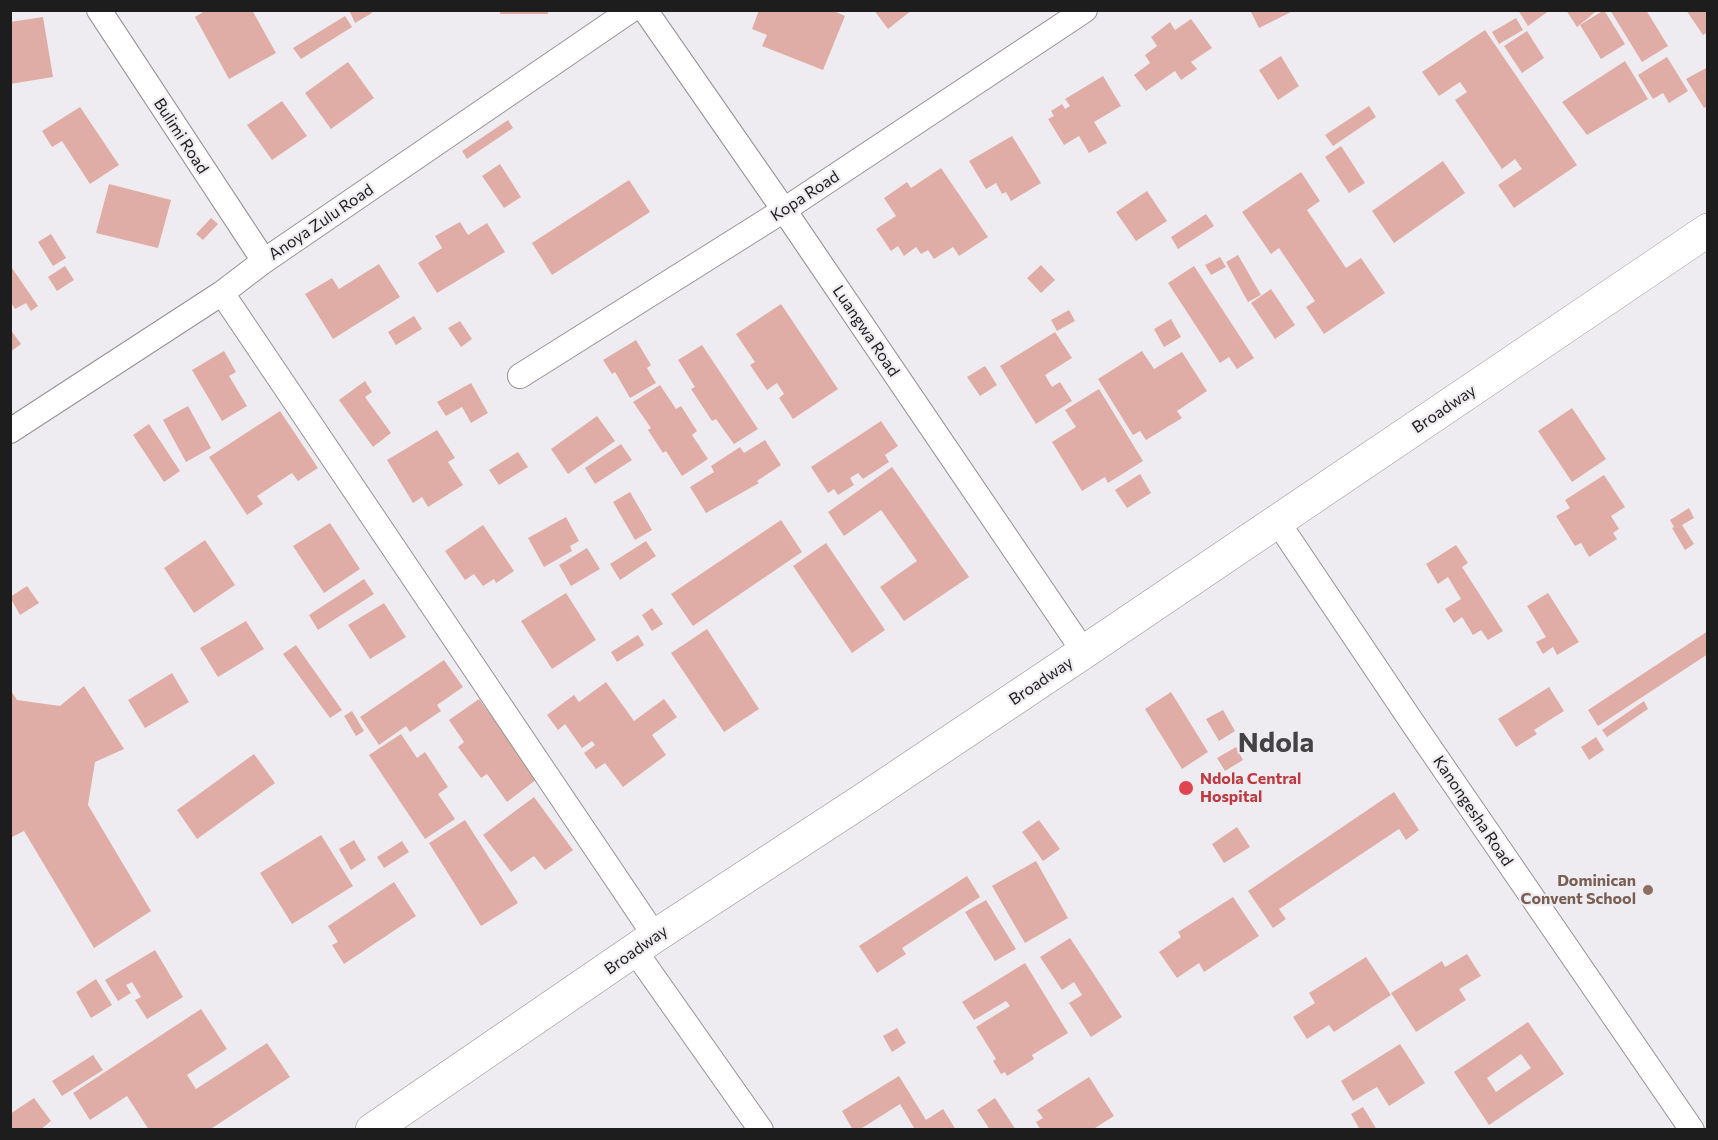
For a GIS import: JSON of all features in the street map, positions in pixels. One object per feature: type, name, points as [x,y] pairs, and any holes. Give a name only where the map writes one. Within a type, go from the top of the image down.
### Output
[{"type":"main road","name":"Broadway","points":[[372,1130],[645,943],[1084,652],[1707,230]]},
{"type":"street","name":"Bulimi Road","points":[[99,10],[264,261]]},
{"type":"street","name":"Anoya Zulu Road","points":[[10,431],[222,293],[264,261],[632,10]]},
{"type":"street","name":"Luangwa Road","points":[[645,10],[784,210],[1084,652]]},
{"type":"street","name":"Kopa Road","points":[[520,376],[784,210],[1085,10]]},
{"type":"street","points":[[222,293],[645,943],[750,1126]]},
{"type":"street","name":"Kanongesha Road","points":[[1277,521],[1412,723],[1692,1130]]},
{"type":"building","points":[[206,10],[252,10],[276,53],[229,79],[195,17]]},
{"type":"building","points":[[349,10],[370,10],[372,13],[355,23]]},
{"type":"building","points":[[500,10],[548,10],[548,14],[500,14]]},
{"type":"building","points":[[759,10],[832,10],[845,16],[823,70],[762,46],[767,35],[752,29]]},
{"type":"building","points":[[874,10],[912,10],[888,29]]},
{"type":"building","points":[[1250,10],[1295,10],[1259,28]]},
{"type":"building","points":[[1518,10],[1550,10],[1528,26]]},
{"type":"building","points":[[1566,10],[1598,10],[1577,27]]},
{"type":"building","points":[[1604,10],[1625,44],[1601,59],[1580,25]]},
{"type":"building","points":[[1610,10],[1646,10],[1668,46],[1642,62]]},
{"type":"building","points":[[1686,10],[1708,10],[1708,32],[1703,35]]},
{"type":"building","points":[[345,16],[352,27],[301,59],[293,48]]},
{"type":"building","points":[[43,17],[53,77],[10,84],[10,22]]},
{"type":"building","points":[[1516,18],[1523,30],[1499,44],[1492,32]]},
{"type":"building","points":[[1191,19],[1212,48],[1191,62],[1197,69],[1181,80],[1175,71],[1146,91],[1134,75],[1150,63],[1145,55],[1157,46],[1151,37],[1170,22],[1175,30]]},
{"type":"building","points":[[1485,30],[1577,165],[1514,208],[1498,185],[1522,169],[1515,159],[1502,169],[1455,100],[1467,92],[1460,82],[1439,96],[1422,72]]},
{"type":"building","points":[[1527,31],[1544,58],[1522,73],[1504,46]]},
{"type":"building","points":[[1281,56],[1299,86],[1278,100],[1259,70]]},
{"type":"building","points":[[1667,57],[1688,91],[1669,103],[1663,93],[1653,99],[1638,75]]},
{"type":"building","points":[[1625,61],[1648,99],[1587,135],[1562,102]]},
{"type":"building","points":[[348,62],[374,98],[331,129],[305,93]]},
{"type":"building","points":[[1708,67],[1708,106],[1704,108],[1686,79]]},
{"type":"building","points":[[1103,76],[1121,106],[1094,122],[1107,143],[1089,153],[1079,136],[1064,145],[1048,119],[1054,116],[1051,111],[1062,104],[1065,109],[1070,106],[1065,99]]},
{"type":"building","points":[[282,101],[307,136],[272,160],[247,125]]},
{"type":"building","points":[[1369,106],[1376,117],[1333,146],[1325,135]]},
{"type":"building","points":[[80,107],[119,165],[90,184],[62,141],[52,147],[42,131]]},
{"type":"building","points":[[508,120],[513,128],[467,159],[462,151]]},
{"type":"building","points":[[1012,136],[1041,183],[1011,201],[1006,192],[1002,194],[996,183],[986,189],[969,161]]},
{"type":"building","points":[[1341,146],[1365,183],[1349,193],[1325,157]]},
{"type":"building","points":[[1443,161],[1465,193],[1394,243],[1372,211]]},
{"type":"building","points":[[500,164],[521,197],[504,208],[482,176]]},
{"type":"building","points":[[941,168],[988,237],[959,256],[953,247],[934,259],[928,250],[921,254],[916,247],[904,256],[898,246],[891,251],[876,229],[896,216],[884,198],[907,182],[911,188]]},
{"type":"building","points":[[1301,172],[1320,201],[1307,210],[1346,268],[1361,258],[1385,293],[1324,334],[1306,307],[1315,301],[1279,248],[1271,254],[1242,212]]},
{"type":"building","points":[[629,180],[650,212],[552,275],[532,243]]},
{"type":"building","points":[[109,184],[171,200],[158,248],[96,233]]},
{"type":"building","points":[[1147,191],[1167,221],[1136,241],[1116,212]]},
{"type":"building","points":[[1206,214],[1214,226],[1178,249],[1171,237]]},
{"type":"building","points":[[211,218],[218,224],[203,240],[196,234]]},
{"type":"building","points":[[460,222],[468,235],[487,223],[505,252],[437,293],[418,263],[442,248],[435,236]]},
{"type":"building","points":[[51,234],[66,258],[53,266],[38,242]]},
{"type":"building","points":[[1238,255],[1261,295],[1248,302],[1226,262]]},
{"type":"building","points":[[1220,257],[1226,267],[1211,275],[1205,265]]},
{"type":"building","points":[[379,264],[400,297],[333,339],[305,294],[332,278],[339,289]]},
{"type":"building","points":[[1041,265],[1055,280],[1041,293],[1027,278]]},
{"type":"building","points":[[65,266],[74,280],[57,291],[48,277]]},
{"type":"building","points":[[1194,266],[1254,358],[1237,369],[1229,357],[1220,363],[1168,283]]},
{"type":"building","points":[[12,268],[38,306],[31,311],[26,303],[15,309],[10,301],[10,269]]},
{"type":"building","points":[[1271,289],[1295,325],[1275,339],[1251,303]]},
{"type":"building","points":[[781,304],[838,389],[793,419],[779,398],[784,394],[777,383],[767,390],[750,365],[755,362],[736,334]]},
{"type":"building","points":[[1069,310],[1075,321],[1057,331],[1051,320]]},
{"type":"building","points":[[414,316],[422,329],[396,345],[388,332]]},
{"type":"building","points":[[1171,319],[1181,337],[1164,347],[1154,329]]},
{"type":"building","points":[[460,321],[472,339],[461,347],[448,328]]},
{"type":"building","points":[[10,329],[21,344],[10,352]]},
{"type":"building","points":[[1055,332],[1072,358],[1045,375],[1052,387],[1060,382],[1072,401],[1036,424],[1000,366]]},
{"type":"building","points":[[636,340],[651,365],[647,368],[656,383],[630,398],[615,372],[612,374],[603,360]]},
{"type":"building","points":[[702,345],[758,429],[734,444],[716,419],[712,421],[691,389],[695,387],[678,360]]},
{"type":"building","points":[[224,351],[236,372],[229,376],[247,406],[222,421],[192,370]]},
{"type":"building","points":[[1142,351],[1154,369],[1182,352],[1207,391],[1177,411],[1182,418],[1146,440],[1140,431],[1133,435],[1098,379]]},
{"type":"building","points":[[985,366],[997,385],[980,396],[967,377]]},
{"type":"building","points":[[365,381],[372,392],[365,397],[391,433],[373,447],[339,400]]},
{"type":"building","points":[[471,383],[488,413],[471,423],[462,407],[446,416],[437,402]]},
{"type":"building","points":[[660,385],[676,409],[681,406],[697,431],[692,435],[708,459],[682,476],[666,451],[663,453],[648,430],[651,428],[633,402]]},
{"type":"building","points":[[1099,389],[1143,461],[1108,483],[1105,477],[1082,491],[1052,442],[1076,427],[1065,410]]},
{"type":"building","points":[[188,406],[211,448],[186,462],[163,420]]},
{"type":"building","points":[[1572,408],[1606,459],[1572,482],[1538,431]]},
{"type":"building","points":[[280,411],[318,468],[298,481],[292,473],[257,496],[263,504],[247,515],[209,457]]},
{"type":"building","points":[[597,416],[615,441],[568,474],[551,449]]},
{"type":"building","points":[[881,421],[898,446],[885,455],[889,462],[863,479],[858,473],[850,478],[854,485],[838,495],[834,489],[828,493],[811,467]]},
{"type":"building","points":[[149,424],[180,471],[164,482],[133,435]]},
{"type":"building","points":[[437,430],[455,458],[448,462],[463,485],[428,507],[422,497],[413,503],[387,460]]},
{"type":"building","points":[[765,440],[781,465],[757,481],[759,483],[706,513],[690,487],[714,472],[711,466],[740,447],[744,453]]},
{"type":"building","points":[[621,444],[632,460],[595,484],[585,468]]},
{"type":"building","points":[[518,452],[528,467],[499,485],[489,470]]},
{"type":"building","points":[[892,467],[969,577],[904,621],[880,587],[917,561],[881,510],[844,536],[828,512]]},
{"type":"building","points":[[1140,474],[1151,493],[1127,508],[1115,490]]},
{"type":"building","points":[[1604,475],[1625,507],[1611,516],[1619,529],[1613,533],[1617,539],[1589,557],[1581,543],[1575,546],[1556,516],[1570,508],[1565,500]]},
{"type":"building","points":[[630,492],[652,530],[635,540],[613,502]]},
{"type":"building","points":[[1689,508],[1694,518],[1682,525],[1694,544],[1685,550],[1670,520]]},
{"type":"building","points":[[566,517],[579,541],[570,546],[572,551],[544,567],[528,538]]},
{"type":"building","points":[[781,520],[802,552],[693,626],[671,594]]},
{"type":"building","points":[[330,523],[360,569],[324,593],[293,546]]},
{"type":"building","points":[[483,525],[514,571],[496,583],[494,579],[483,586],[474,574],[465,580],[445,551]]},
{"type":"building","points":[[205,540],[235,585],[194,613],[164,568]]},
{"type":"building","points":[[646,541],[656,556],[620,580],[610,564]]},
{"type":"building","points":[[826,543],[885,630],[852,653],[793,566]]},
{"type":"building","points":[[1456,545],[1468,563],[1462,567],[1503,631],[1488,640],[1481,630],[1473,635],[1462,617],[1454,623],[1445,609],[1461,599],[1448,577],[1438,584],[1426,564]]},
{"type":"building","points":[[587,548],[600,569],[571,586],[559,565]]},
{"type":"building","points":[[364,579],[374,594],[318,630],[309,615]]},
{"type":"building","points":[[27,586],[39,603],[20,615],[10,597]]},
{"type":"building","points":[[566,593],[596,640],[552,669],[521,621]]},
{"type":"building","points":[[1548,593],[1579,642],[1557,655],[1553,647],[1543,654],[1536,642],[1546,637],[1527,606]]},
{"type":"building","points":[[384,603],[406,637],[370,659],[348,625]]},
{"type":"building","points":[[652,608],[663,624],[652,631],[642,615]]},
{"type":"building","points":[[246,621],[264,649],[218,677],[200,648]]},
{"type":"building","points":[[707,629],[759,709],[724,732],[671,653]]},
{"type":"building","points":[[1708,631],[1708,654],[1598,726],[1588,710]]},
{"type":"building","points":[[638,635],[644,645],[617,662],[611,652]]},
{"type":"building","points":[[296,645],[342,710],[330,718],[283,654]]},
{"type":"building","points":[[444,660],[463,687],[437,705],[441,711],[410,732],[406,726],[379,745],[360,717]]},
{"type":"building","points":[[172,673],[189,702],[145,728],[128,700]]},
{"type":"building","points":[[606,682],[634,721],[664,699],[677,717],[652,735],[666,755],[623,787],[605,763],[596,769],[584,753],[595,745],[592,741],[582,748],[565,724],[558,730],[547,715],[574,695],[579,702]]},
{"type":"building","points":[[84,686],[124,749],[95,762],[88,805],[151,911],[94,948],[24,831],[10,838],[10,689],[17,700],[60,706]]},
{"type":"building","points":[[1549,687],[1564,711],[1534,730],[1537,734],[1516,747],[1498,719]]},
{"type":"building","points":[[1171,692],[1208,752],[1182,769],[1145,709]]},
{"type":"building","points":[[479,699],[537,779],[507,802],[487,774],[481,778],[458,747],[464,742],[449,720]]},
{"type":"building","points":[[1644,701],[1648,709],[1607,737],[1602,730]]},
{"type":"building","points":[[1223,710],[1235,731],[1219,741],[1206,719]]},
{"type":"building","points":[[352,711],[364,731],[356,736],[344,716]]},
{"type":"building","points":[[401,734],[417,758],[425,752],[448,787],[438,794],[455,819],[425,839],[369,755]]},
{"type":"building","points":[[1596,737],[1604,750],[1589,760],[1581,747]]},
{"type":"building","points":[[1236,747],[1243,760],[1225,771],[1217,758]]},
{"type":"building","points":[[254,754],[275,783],[197,839],[177,810]]},
{"type":"building","points":[[1394,792],[1419,830],[1406,840],[1399,829],[1279,909],[1286,919],[1273,928],[1248,891]]},
{"type":"building","points":[[534,797],[573,850],[545,870],[534,856],[511,872],[483,835]]},
{"type":"building","points":[[465,820],[518,903],[481,926],[429,843]]},
{"type":"building","points":[[1039,820],[1060,849],[1043,861],[1022,832]]},
{"type":"building","points":[[1237,827],[1250,847],[1224,863],[1212,844]]},
{"type":"building","points":[[321,835],[353,886],[292,924],[260,873]]},
{"type":"building","points":[[354,840],[366,860],[351,870],[339,849]]},
{"type":"building","points":[[402,841],[409,852],[384,868],[377,857]]},
{"type":"building","points":[[1036,861],[1068,918],[1025,943],[992,886]]},
{"type":"building","points":[[967,876],[980,897],[902,948],[906,954],[877,973],[859,946]]},
{"type":"building","points":[[394,882],[416,916],[344,964],[332,945],[338,942],[328,926]]},
{"type":"building","points":[[1233,897],[1259,936],[1204,972],[1199,963],[1177,978],[1159,952],[1181,937],[1178,932]]},
{"type":"building","points":[[986,900],[1016,949],[995,961],[965,912]]},
{"type":"building","points":[[1070,938],[1122,1017],[1091,1037],[1069,1003],[1082,995],[1074,982],[1062,990],[1040,957]]},
{"type":"building","points":[[155,950],[183,997],[147,1019],[135,1000],[141,997],[132,982],[126,985],[131,993],[118,1001],[105,980]]},
{"type":"building","points":[[1467,954],[1481,976],[1459,989],[1466,1000],[1416,1032],[1391,993],[1442,961],[1445,967]]},
{"type":"building","points":[[1366,957],[1391,995],[1334,1032],[1329,1025],[1307,1039],[1293,1017],[1315,1003],[1309,993]]},
{"type":"building","points":[[1025,963],[1068,1033],[1032,1055],[1034,1059],[1007,1076],[1005,1072],[1001,1074],[993,1061],[996,1059],[976,1027],[1010,1006],[1006,1001],[974,1020],[962,1002]]},
{"type":"building","points":[[96,979],[112,1005],[91,1018],[76,992]]},
{"type":"building","points":[[201,1009],[227,1049],[187,1075],[196,1089],[267,1043],[290,1077],[209,1130],[149,1130],[127,1096],[90,1120],[73,1093]]},
{"type":"building","points":[[1528,1022],[1564,1074],[1489,1125],[1454,1072]],"holes":[[[1521,1054],[1531,1068],[1496,1092],[1487,1078]]]},
{"type":"building","points":[[897,1028],[906,1043],[892,1052],[883,1036]]},
{"type":"building","points":[[1400,1044],[1425,1083],[1389,1106],[1377,1087],[1353,1101],[1341,1081]]},
{"type":"building","points":[[93,1055],[103,1070],[62,1096],[52,1081]]},
{"type":"building","points":[[899,1076],[926,1120],[943,1109],[956,1130],[912,1130],[914,1128],[900,1104],[859,1130],[853,1130],[842,1111]]},
{"type":"building","points":[[1089,1077],[1114,1116],[1092,1130],[1041,1130],[1036,1122],[1043,1118],[1037,1110]]},
{"type":"building","points":[[34,1098],[51,1121],[40,1130],[10,1130],[10,1114]]},
{"type":"building","points":[[995,1098],[1016,1130],[990,1130],[977,1110]]},
{"type":"building","points":[[1363,1107],[1377,1130],[1360,1130],[1351,1114]]},
{"type":"place","name":"Ndola Central Hospital","points":[[1186,788]]},
{"type":"place","name":"Dominican Convent School","points":[[1648,890]]},
{"type":"district","name":"Ndola","points":[[1276,743]]}]
